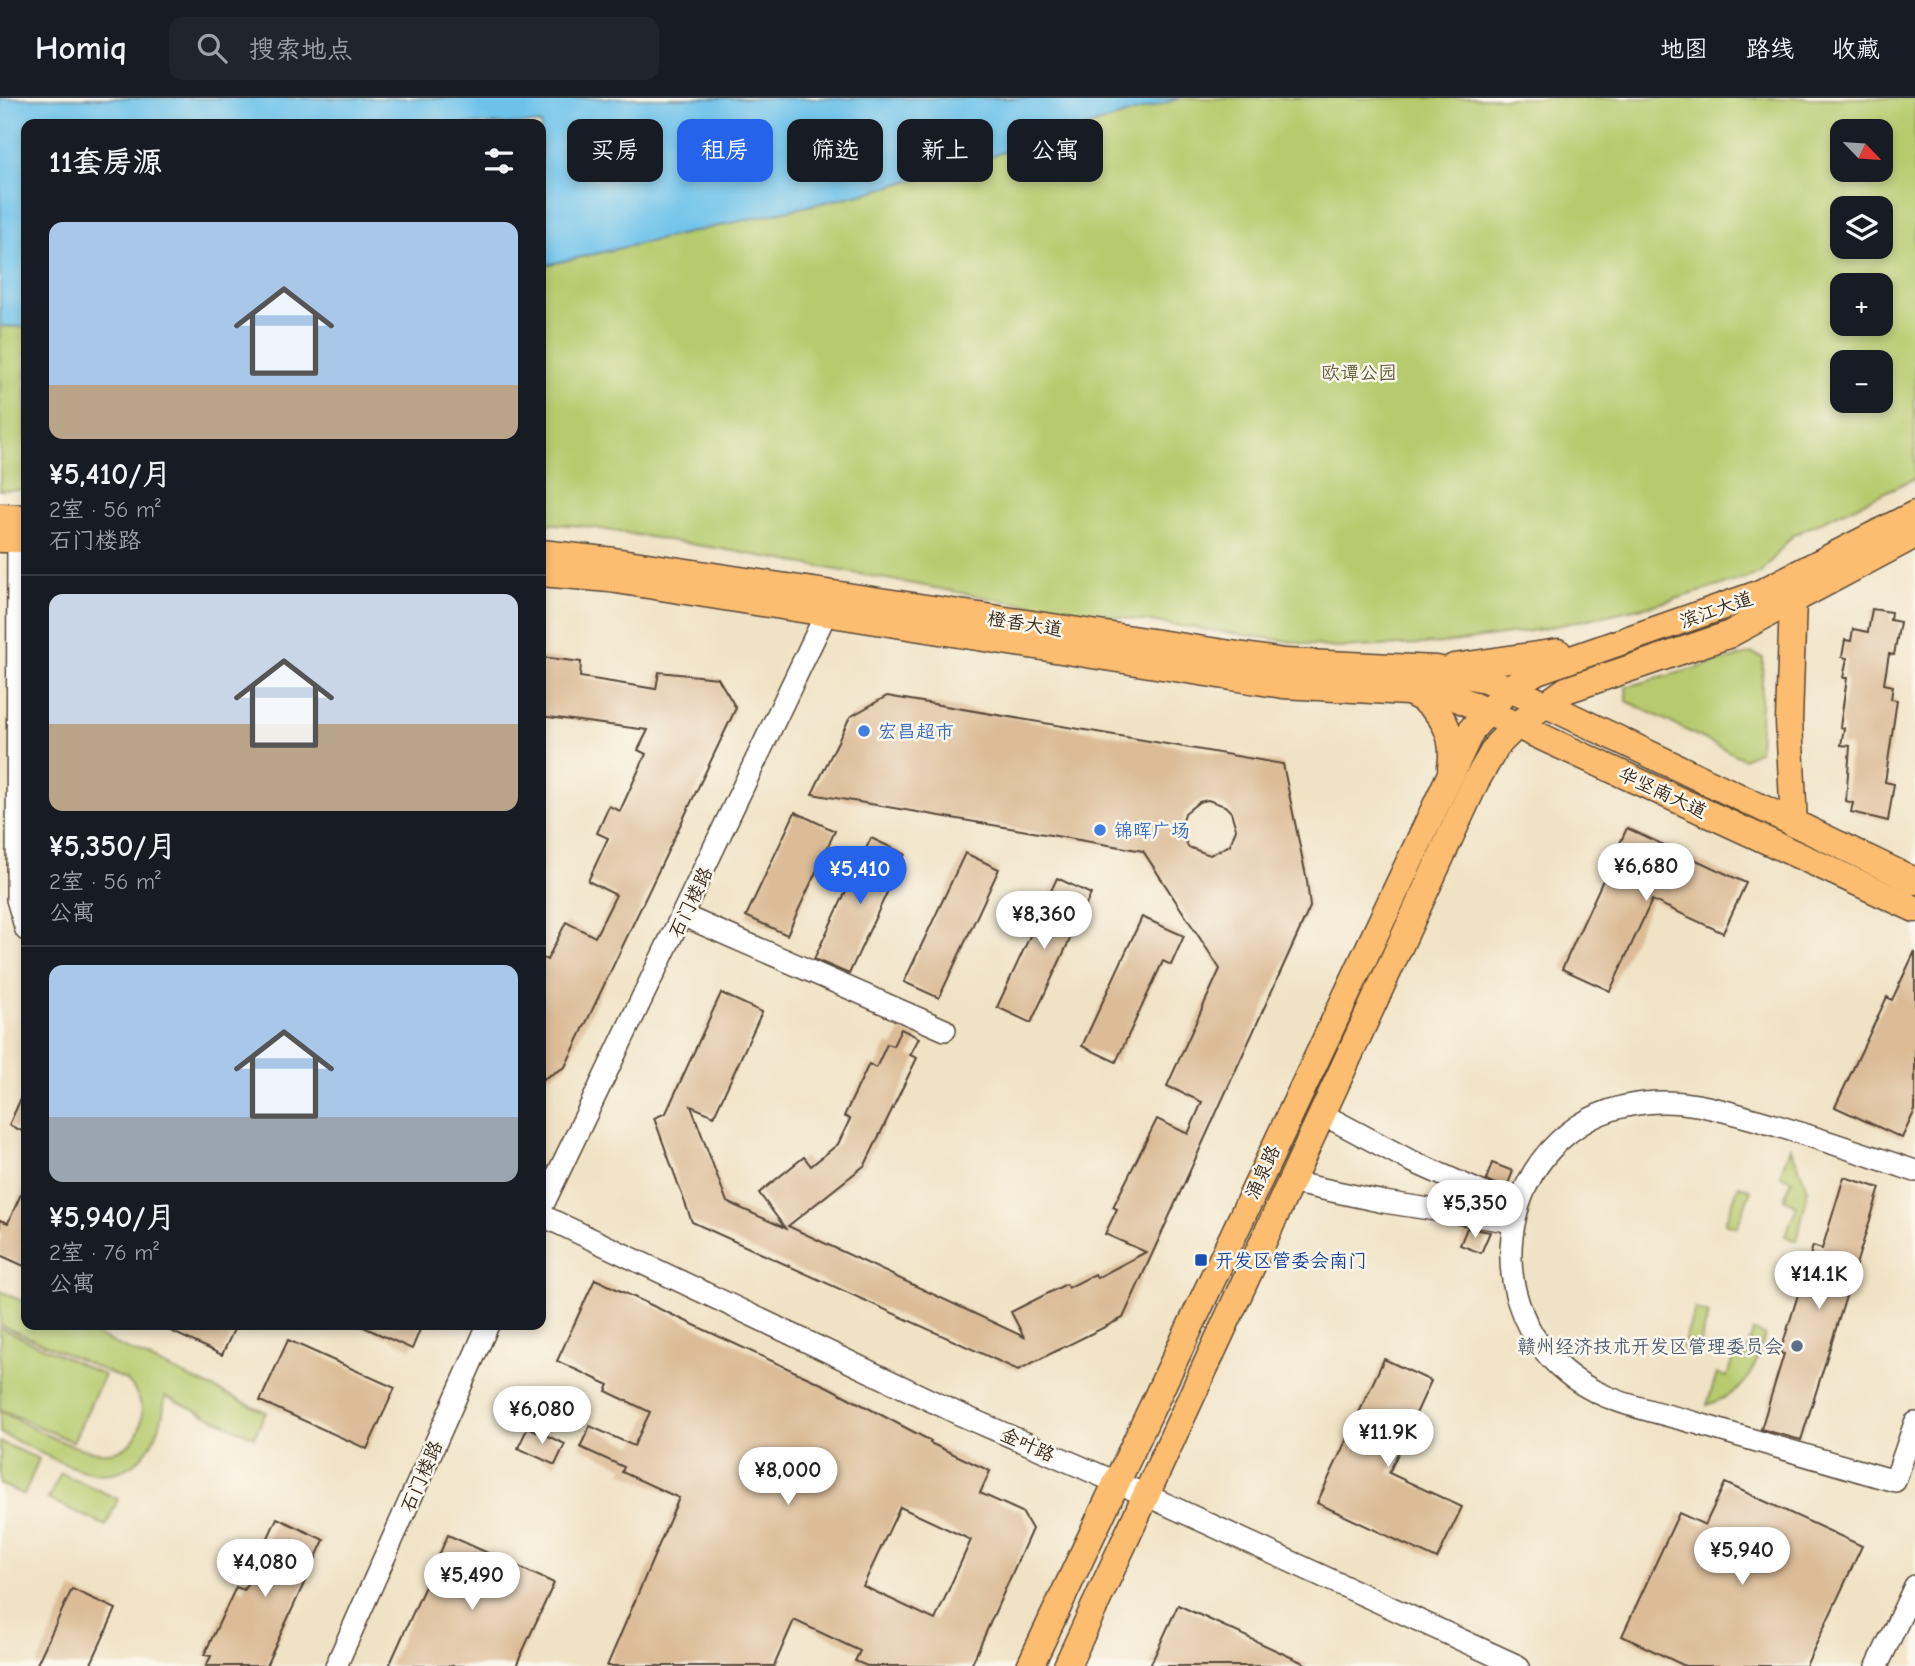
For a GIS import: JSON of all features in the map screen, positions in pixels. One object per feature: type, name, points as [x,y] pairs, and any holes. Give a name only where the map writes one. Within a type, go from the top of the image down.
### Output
[{"type":"main road","name":"滨江大道","points":[[1509,688],[1537,671],[1758,594],[1915,514]]},
{"type":"main road","name":"滨江大道","points":[[1545,704],[1566,690],[1592,680],[1728,635],[1915,535]]},
{"type":"main road","name":"橙香大道","points":[[546,554],[1283,685],[1457,698],[1488,711]]},
{"type":"main road","name":"橙香大道","points":[[546,573],[831,604],[1284,662],[1436,669],[1509,688]]},
{"type":"main road","points":[[1793,599],[1789,721],[1794,824]]},
{"type":"main road","points":[[1436,669],[1548,653],[1648,632]]},
{"type":"main road","name":"华坚南大道","points":[[1509,688],[1915,881]]},
{"type":"main road","name":"涌泉路","points":[[1030,1666],[1447,779],[1472,729],[1509,688]]},
{"type":"main road","points":[[1410,693],[1430,704],[1444,721],[1452,755],[1447,779]]},
{"type":"main road","name":"涌泉路","points":[[1068,1666],[1483,766],[1497,745],[1517,725],[1545,704]]},
{"type":"main road","name":"华坚南大道","points":[[1488,711],[1915,909]]},
{"type":"street","points":[[15,528],[17,899],[21,913]]},
{"type":"street","name":"石门楼路","points":[[546,1199],[684,916],[831,604]]},
{"type":"street","points":[[684,916],[945,1030]]},
{"type":"street","points":[[1914,1168],[1707,1105],[1642,1103],[1597,1117],[1559,1143],[1534,1173],[1515,1215],[1510,1272],[1526,1323],[1558,1366],[1601,1394],[1895,1481],[1915,1423]]},
{"type":"street","points":[[1322,1114],[1515,1215]]},
{"type":"street","points":[[1290,1182],[1384,1202],[1515,1215]]},
{"type":"street","name":"金叶路","points":[[546,1217],[959,1414],[1148,1496],[1518,1666]]},
{"type":"street","name":"石门楼路","points":[[336,1666],[486,1330]]},
{"type":"street","points":[[1877,1666],[1915,1586]]},
{"type":"green space","name":"欧谭公园","points":[[1181,98],[1915,98],[1915,478],[1793,535],[1760,574],[1658,604],[1537,630],[1446,643],[1335,648],[1006,601],[733,551],[583,526],[546,523],[546,265],[904,182],[993,182],[993,155],[1007,151],[1007,182],[1103,182],[1103,122]]},
{"type":"green space","points":[[0,326],[21,327],[21,490],[0,490]]},
{"type":"green space","points":[[1752,653],[1763,658],[1759,751],[1744,759],[1627,701],[1626,687]]},
{"type":"green space","points":[[1790,1147],[1808,1189],[1797,1241],[1785,1236],[1797,1206],[1784,1199],[1792,1180],[1780,1175]]},
{"type":"green space","points":[[1739,1185],[1751,1190],[1737,1227],[1725,1223]]},
{"type":"green space","points":[[0,1291],[21,1301],[21,1330],[85,1330],[266,1412],[254,1437],[165,1396],[159,1428],[143,1455],[132,1465],[102,1474],[73,1468],[0,1433],[0,1411],[77,1447],[98,1452],[117,1451],[131,1442],[141,1424],[142,1411],[137,1394],[126,1380],[0,1325]]},
{"type":"green space","points":[[1695,1309],[1709,1314],[1696,1354],[1682,1349]]},
{"type":"green space","points":[[0,1328],[104,1375],[73,1442],[0,1409]]},
{"type":"green space","points":[[1753,1331],[1765,1335],[1752,1371],[1732,1394],[1707,1405],[1717,1374],[1727,1377],[1734,1355],[1745,1358]]},
{"type":"green space","points":[[0,1442],[39,1459],[24,1495],[0,1484]]},
{"type":"green space","points":[[61,1473],[118,1499],[106,1526],[48,1499]]},
{"type":"water","points":[[0,98],[1181,98],[1103,122],[1103,119],[1007,119],[1007,151],[993,155],[993,119],[897,119],[897,182],[904,182],[546,265],[546,119],[21,119],[21,327],[0,326]]},
{"type":"building","points":[[1872,609],[1891,612],[1890,620],[1900,622],[1894,655],[1889,654],[1884,684],[1893,686],[1891,699],[1897,700],[1885,782],[1894,784],[1888,821],[1851,812],[1853,803],[1846,801],[1850,746],[1841,745],[1844,728],[1840,727],[1847,678],[1843,678],[1847,658],[1842,657],[1845,640],[1851,641],[1853,629],[1868,632]]},
{"type":"building","points":[[546,658],[581,662],[580,677],[656,689],[659,672],[718,678],[736,708],[565,1067],[546,1077],[546,960],[566,922],[595,937],[616,895],[588,881],[608,838],[597,833],[609,806],[620,811],[646,754],[638,750],[648,730],[546,717]]},
{"type":"building","points":[[887,696],[1283,764],[1310,907],[1123,1318],[1018,1370],[692,1222],[654,1118],[666,1113],[721,993],[762,1012],[714,1116],[691,1106],[727,1202],[785,1228],[759,1193],[804,1157],[811,1166],[838,1144],[850,1119],[844,1116],[869,1064],[876,1068],[887,1044],[893,1046],[901,1029],[919,1038],[910,1055],[917,1058],[865,1165],[788,1226],[1024,1337],[1011,1312],[1066,1284],[1068,1288],[1095,1274],[1097,1278],[1146,1252],[1105,1234],[1117,1209],[1113,1207],[1157,1119],[1188,1134],[1202,1102],[1167,1086],[1220,969],[1143,851],[812,794],[850,717]],"holes":[[[1208,800],[1225,806],[1231,812],[1236,829],[1230,845],[1210,855],[1188,847],[1181,830],[1185,813],[1199,802]]]},
{"type":"building","points":[[795,812],[835,831],[787,935],[746,916]]},
{"type":"building","points":[[1627,828],[1746,883],[1723,933],[1652,900],[1610,991],[1562,969]]},
{"type":"building","points":[[871,838],[905,854],[849,974],[814,959]]},
{"type":"building","points":[[965,853],[999,869],[939,998],[904,982]]},
{"type":"building","points":[[1057,878],[1091,894],[1031,1023],[997,1007]]},
{"type":"building","points":[[1142,917],[1184,936],[1171,965],[1163,961],[1116,1062],[1082,1046]]},
{"type":"building","points":[[1915,951],[1915,1110],[1902,1138],[1835,1107],[1887,997],[1892,1000]]},
{"type":"building","points":[[21,1098],[21,1131],[9,1125]]},
{"type":"building","points":[[1492,1163],[1513,1171],[1506,1189],[1486,1180]]},
{"type":"building","points":[[1844,1177],[1880,1188],[1801,1440],[1761,1429],[1784,1354],[1780,1353],[1813,1246],[1822,1249]]},
{"type":"building","points":[[21,1194],[21,1265],[0,1255],[0,1220],[8,1223]]},
{"type":"building","points":[[1467,1228],[1490,1232],[1481,1253],[1460,1245]]},
{"type":"building","points":[[595,1279],[828,1387],[931,1441],[930,1443],[990,1471],[980,1493],[1022,1512],[1032,1529],[971,1666],[867,1666],[855,1661],[860,1651],[794,1620],[774,1666],[607,1666],[679,1498],[622,1472],[624,1467],[580,1447],[590,1426],[634,1446],[650,1412],[606,1391],[609,1385],[557,1361]],"holes":[[[900,1507],[971,1540],[935,1620],[863,1586]]]},
{"type":"building","points":[[169,1330],[234,1330],[222,1355]]},
{"type":"building","points":[[370,1330],[420,1330],[412,1349]]},
{"type":"building","points":[[288,1340],[395,1388],[367,1449],[260,1401]]},
{"type":"building","points":[[1384,1359],[1431,1381],[1389,1473],[1462,1507],[1437,1559],[1317,1503]]},
{"type":"building","points":[[528,1427],[565,1444],[555,1465],[518,1448]]},
{"type":"building","points":[[1725,1483],[1862,1546],[1806,1666],[1685,1666],[1622,1636],[1679,1513],[1705,1525]]},
{"type":"building","points":[[277,1518],[324,1540],[266,1666],[206,1666],[211,1656],[204,1655],[236,1587],[244,1590]]},
{"type":"building","points":[[448,1535],[554,1583],[516,1666],[389,1666]]},
{"type":"building","points":[[72,1589],[116,1609],[90,1666],[36,1666]]},
{"type":"building","points":[[1178,1605],[1310,1666],[1150,1666]]},
{"type":"place","name":"宏昌超市","points":[[864,731]]},
{"type":"place","name":"锦晖广场","points":[[1100,830]]},
{"type":"place","name":"开发区管委会南门","points":[[1201,1260]]},
{"type":"place","name":"赣州经济技术开发区管理委员会","points":[[1797,1346]]}]
